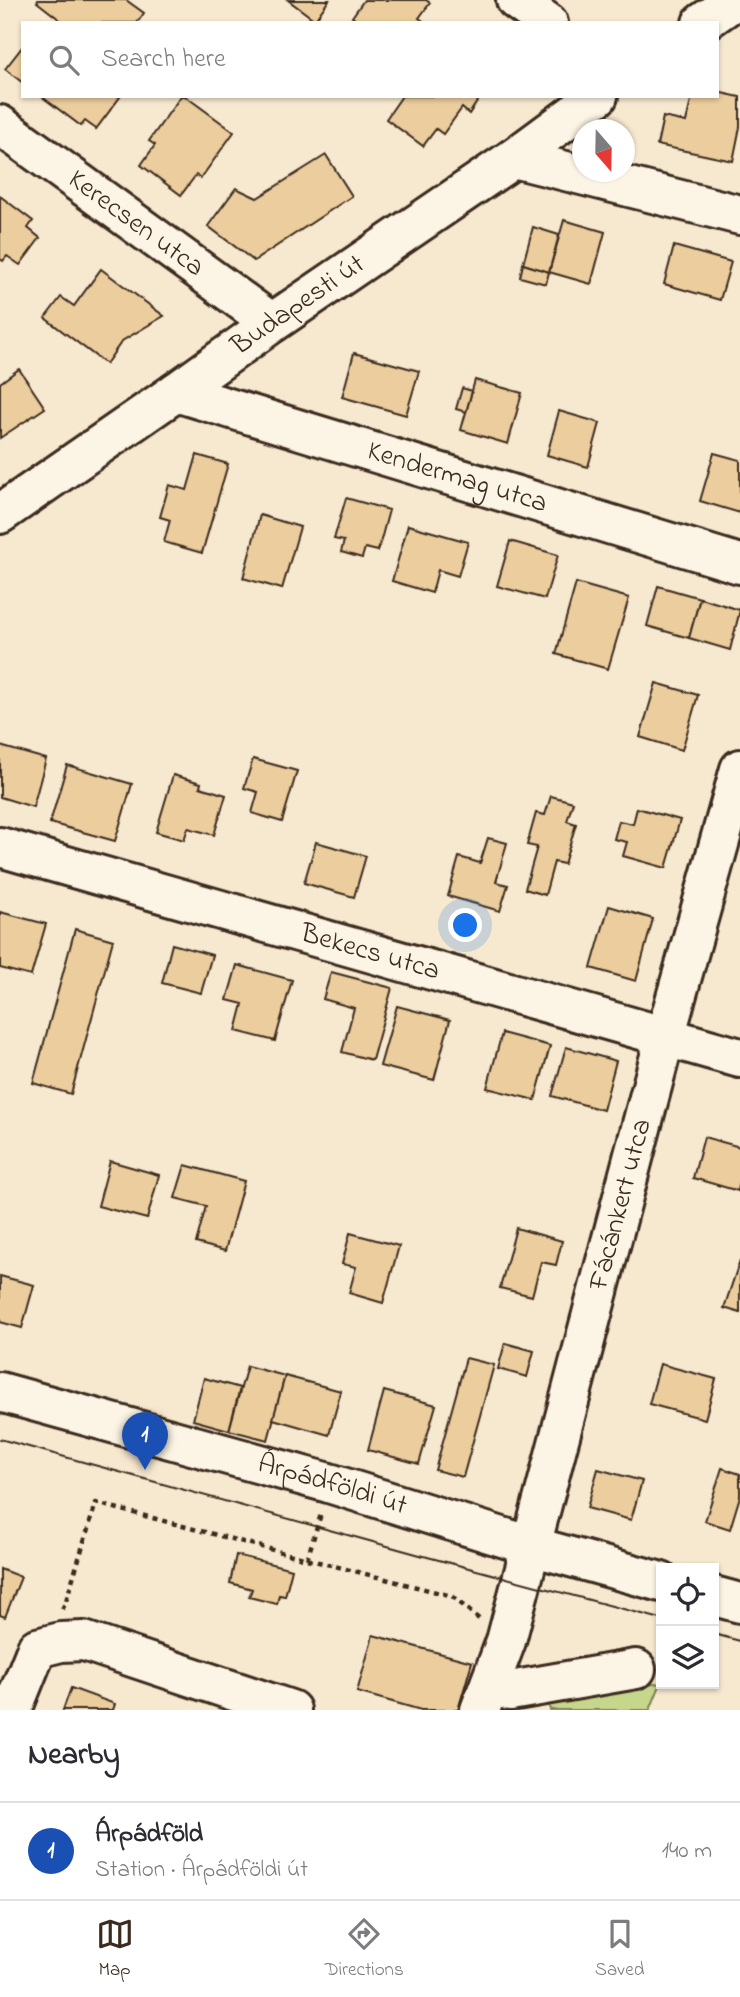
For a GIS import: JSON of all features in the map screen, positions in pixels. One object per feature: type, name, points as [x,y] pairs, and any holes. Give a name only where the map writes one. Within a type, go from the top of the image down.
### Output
[{"type":"street","points":[[516,0],[545,21]]},
{"type":"street","points":[[705,21],[735,0]]},
{"type":"street","name":"Budapesti út","points":[[0,514],[272,323],[514,158],[595,98]]},
{"type":"street","name":"Kerecsen utca","points":[[0,125],[272,323]]},
{"type":"street","points":[[514,158],[740,215]]},
{"type":"street","name":"Kendermag utca","points":[[176,392],[740,564]]},
{"type":"street","name":"Fácánkert utca","points":[[501,1704],[506,1641],[665,1037],[740,769]]},
{"type":"street","name":"Bekecs utca","points":[[0,847],[740,1058]]},
{"type":"street","name":"Árpádföldi út","points":[[0,1392],[329,1483],[531,1546],[656,1581]]},
{"type":"street","points":[[719,1597],[740,1603]]},
{"type":"street","points":[[12,1710],[37,1648],[61,1642],[84,1641],[291,1710]]},
{"type":"street","points":[[501,1704],[636,1669]]},
{"type":"path","points":[[307,1559],[329,1483]]},
{"type":"path","points":[[37,1648],[65,1604],[96,1503],[452,1596],[506,1641]]},
{"type":"green space","points":[[656,1684],[656,1689],[659,1689],[650,1710],[550,1710],[547,1700]]},
{"type":"building","points":[[126,0],[144,13],[138,21],[61,21],[37,2]]},
{"type":"building","points":[[288,0],[329,0],[315,20]]},
{"type":"building","points":[[364,0],[426,0],[430,3],[419,18],[423,21],[358,21],[352,17]]},
{"type":"building","points":[[21,49],[21,81],[5,69]]},
{"type":"building","points":[[719,92],[740,97],[740,127],[733,161],[657,145],[663,117],[686,122],[692,98],[719,98]]},
{"type":"building","points":[[44,98],[119,98],[96,129],[85,121],[81,126]]},
{"type":"building","points":[[180,98],[188,98],[234,132],[201,178],[196,175],[181,195],[141,165],[155,145],[149,141]]},
{"type":"building","points":[[401,98],[480,98],[469,114],[462,108],[443,134],[436,129],[423,146],[386,119]]},
{"type":"building","points":[[326,155],[352,196],[254,261],[208,226],[236,188],[257,198]]},
{"type":"building","points":[[0,196],[33,221],[28,228],[40,238],[20,265],[7,256],[3,261],[0,259]]},
{"type":"building","points":[[564,220],[605,232],[591,284],[549,272]]},
{"type":"building","points":[[533,227],[559,235],[549,272],[523,264]]},
{"type":"building","points":[[674,246],[731,262],[720,300],[664,284]]},
{"type":"building","points":[[523,264],[549,272],[546,284],[520,277]]},
{"type":"building","points":[[101,269],[164,316],[122,341],[106,364],[45,318],[61,297],[74,306]]},
{"type":"building","points":[[354,353],[419,371],[406,415],[342,397]]},
{"type":"building","points":[[19,369],[45,408],[0,438],[0,383]]},
{"type":"building","points":[[475,380],[522,393],[508,444],[461,430]]},
{"type":"building","points":[[462,388],[472,391],[466,412],[456,409]]},
{"type":"building","points":[[559,411],[600,423],[588,467],[547,455]]},
{"type":"building","points":[[714,453],[740,460],[740,513],[700,501]]},
{"type":"building","points":[[197,455],[228,464],[202,553],[164,542],[170,520],[160,517],[169,485],[187,490]]},
{"type":"building","points":[[346,498],[389,510],[378,551],[365,548],[362,558],[341,552],[344,541],[334,539]]},
{"type":"building","points":[[260,515],[300,527],[282,589],[243,578]]},
{"type":"building","points":[[408,525],[468,542],[458,576],[438,570],[432,593],[392,581]]},
{"type":"building","points":[[510,541],[558,555],[545,599],[497,586]]},
{"type":"building","points":[[576,583],[629,598],[608,669],[556,654]]},
{"type":"building","points":[[658,586],[700,598],[689,638],[647,626]]},
{"type":"building","points":[[700,598],[740,610],[730,650],[689,638]]},
{"type":"building","points":[[656,683],[698,695],[682,750],[640,737]]},
{"type":"building","points":[[0,746],[46,759],[33,807],[0,797]]},
{"type":"building","points":[[253,759],[297,771],[282,822],[252,813],[258,792],[244,788]]},
{"type":"building","points":[[67,765],[132,784],[115,841],[50,823]]},
{"type":"building","points":[[173,775],[201,783],[200,787],[226,795],[214,835],[188,828],[184,840],[156,832]]},
{"type":"building","points":[[551,796],[573,802],[567,821],[576,824],[564,864],[554,862],[545,895],[525,889],[537,847],[527,845],[536,813],[545,815]]},
{"type":"building","points":[[637,808],[680,820],[666,868],[623,856],[627,842],[614,839],[619,821],[633,824]]},
{"type":"building","points":[[488,838],[507,843],[496,882],[508,885],[500,911],[448,896],[459,857],[480,863]]},
{"type":"building","points":[[316,842],[366,856],[354,897],[304,883]]},
{"type":"building","points":[[609,906],[653,919],[636,981],[591,968]]},
{"type":"building","points":[[0,912],[46,924],[31,976],[0,968]]},
{"type":"building","points":[[75,929],[113,940],[71,1094],[33,1083]]},
{"type":"building","points":[[172,944],[212,955],[201,993],[162,983]]},
{"type":"building","points":[[237,965],[292,980],[275,1041],[236,1031],[243,1004],[227,1000]]},
{"type":"building","points":[[331,972],[392,988],[372,1060],[342,1052],[354,1008],[323,999]]},
{"type":"building","points":[[397,1006],[450,1020],[434,1080],[380,1066]]},
{"type":"building","points":[[502,1033],[550,1046],[535,1100],[487,1088]]},
{"type":"building","points":[[566,1047],[616,1061],[603,1110],[552,1096]]},
{"type":"building","points":[[704,1137],[740,1147],[738,1191],[693,1178]]},
{"type":"building","points":[[110,1161],[159,1175],[147,1219],[98,1206]]},
{"type":"building","points":[[185,1165],[244,1181],[225,1251],[196,1243],[206,1206],[175,1198]]},
{"type":"building","points":[[516,1228],[562,1241],[556,1265],[541,1262],[532,1296],[500,1288]]},
{"type":"building","points":[[350,1233],[399,1246],[383,1303],[349,1293],[356,1267],[342,1264]]},
{"type":"building","points":[[740,1260],[740,1313],[724,1308]]},
{"type":"building","points":[[0,1276],[34,1285],[22,1328],[0,1322]]},
{"type":"building","points":[[505,1343],[534,1351],[527,1377],[498,1369]]},
{"type":"building","points":[[466,1358],[494,1365],[463,1477],[435,1470]]},
{"type":"building","points":[[660,1364],[716,1379],[705,1419],[649,1404]]},
{"type":"building","points":[[247,1366],[285,1376],[268,1440],[229,1430]]},
{"type":"building","points":[[285,1376],[341,1391],[329,1435],[273,1419]]},
{"type":"building","points":[[204,1378],[240,1388],[229,1430],[193,1420]]},
{"type":"building","points":[[384,1391],[436,1405],[419,1464],[368,1450]]},
{"type":"building","points":[[722,1468],[740,1474],[740,1496],[730,1529],[705,1521]]},
{"type":"building","points":[[598,1469],[642,1481],[631,1520],[587,1508]]},
{"type":"building","points":[[236,1555],[292,1569],[285,1596],[279,1595],[277,1604],[249,1597],[252,1589],[230,1583]]},
{"type":"building","points":[[0,1569],[21,1577],[5,1617],[0,1615]]},
{"type":"building","points":[[373,1635],[472,1662],[458,1710],[421,1710],[357,1692]]},
{"type":"building","points":[[71,1688],[115,1704],[113,1710],[63,1710]]},
{"type":"tram line","points":[[0,1439],[656,1618]]},
{"type":"tram line","points":[[719,1635],[740,1641]]},
{"type":"place","name":"Árpádföld","points":[[145,1470]]}]
